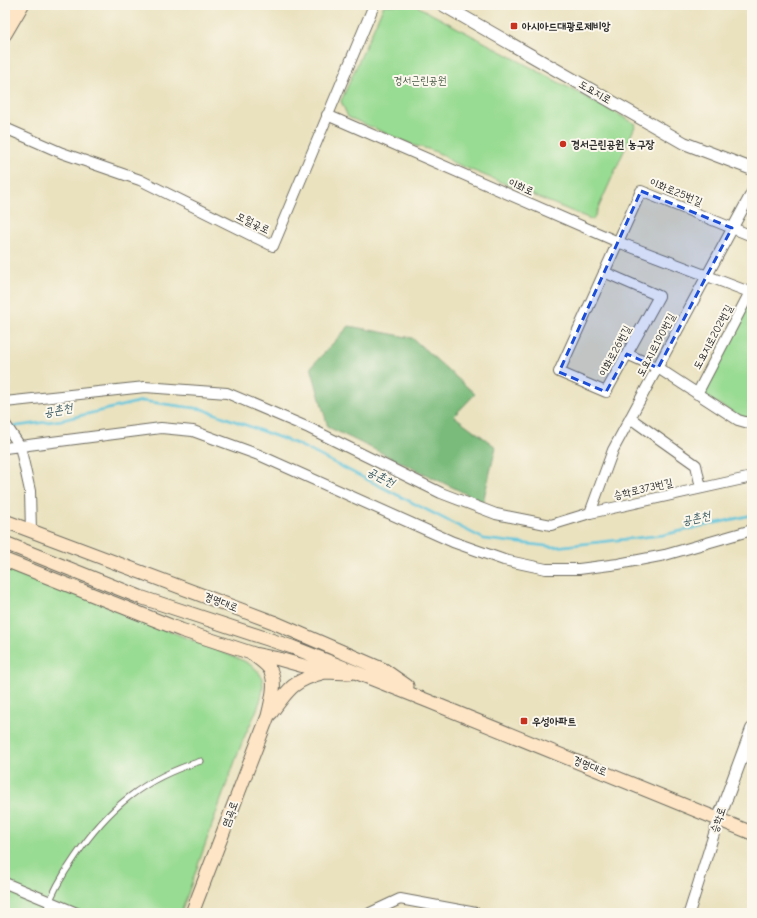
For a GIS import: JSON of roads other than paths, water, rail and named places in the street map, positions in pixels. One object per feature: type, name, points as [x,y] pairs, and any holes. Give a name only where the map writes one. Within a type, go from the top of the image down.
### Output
[{"type":"main road","points":[[5,16],[10,5]]},
{"type":"main road","points":[[5,34],[22,5]]},
{"type":"main road","name":"경명대로","points":[[5,521],[274,622],[384,670],[428,700]]},
{"type":"main road","name":"경명대로","points":[[5,543],[140,597],[292,647],[362,674],[752,833]]},
{"type":"main road","name":"경명대로","points":[[5,560],[181,630],[254,654],[279,658],[325,672],[362,674]]},
{"type":"main road","name":"염곡로","points":[[192,913],[268,716],[272,696],[272,677],[269,668],[254,654]]},
{"type":"main road","name":"염곡로","points":[[268,716],[289,688],[305,678],[325,672]]},
{"type":"street","name":"모월곶로","points":[[5,128],[62,153],[140,180],[272,246],[374,5]]},
{"type":"street","name":"도요지로","points":[[443,5],[684,143],[752,169]]},
{"type":"street","name":"이화로","points":[[327,115],[618,242],[707,276]]},
{"type":"street","name":"이화로25번길","points":[[618,242],[641,191],[732,228]]},
{"type":"street","name":"도요지로190번길","points":[[590,513],[613,450],[752,192]]},
{"type":"street","points":[[732,228],[752,236]]},
{"type":"street","name":"이화로26번길","points":[[604,272],[659,296],[606,392],[558,372],[604,272],[618,242]]},
{"type":"street","name":"도요지로202번길","points":[[697,394],[751,293],[707,276]]},
{"type":"street","points":[[627,354],[658,368],[738,420],[752,424]]},
{"type":"street","name":"승학로373번길","points":[[5,402],[145,387],[227,393],[309,428],[441,492],[496,514],[550,525],[590,513],[752,477]]},
{"type":"street","points":[[630,418],[696,465],[701,488]]},
{"type":"street","points":[[5,424],[19,444],[30,491],[31,531]]},
{"type":"street","points":[[5,448],[19,444],[161,428],[193,431],[259,455],[453,542],[504,560],[546,568],[579,569],[618,564],[665,554],[752,530]]},
{"type":"street","name":"승학로","points":[[690,913],[718,818],[752,729]]},
{"type":"street","points":[[5,883],[77,913]]},
{"type":"street","points":[[375,912],[400,900],[476,913]]},
{"type":"lane","points":[[45,913],[48,902],[65,871],[90,834],[121,802],[152,780],[177,768],[201,761]]},
{"type":"waterway","name":"공촌천","points":[[10,427],[62,420],[142,401],[202,409],[297,444],[484,539],[555,547],[663,535],[752,515]]},
{"type":"place","name":"아시아드대광로제비앙","points":[[514,26]]},
{"type":"place","name":"경서근린공원 농구장","points":[[563,144]]},
{"type":"place","name":"우성아파트","points":[[524,721]]},
{"type":"park label","name":"경서근린공원","points":[[420,80]]}]
